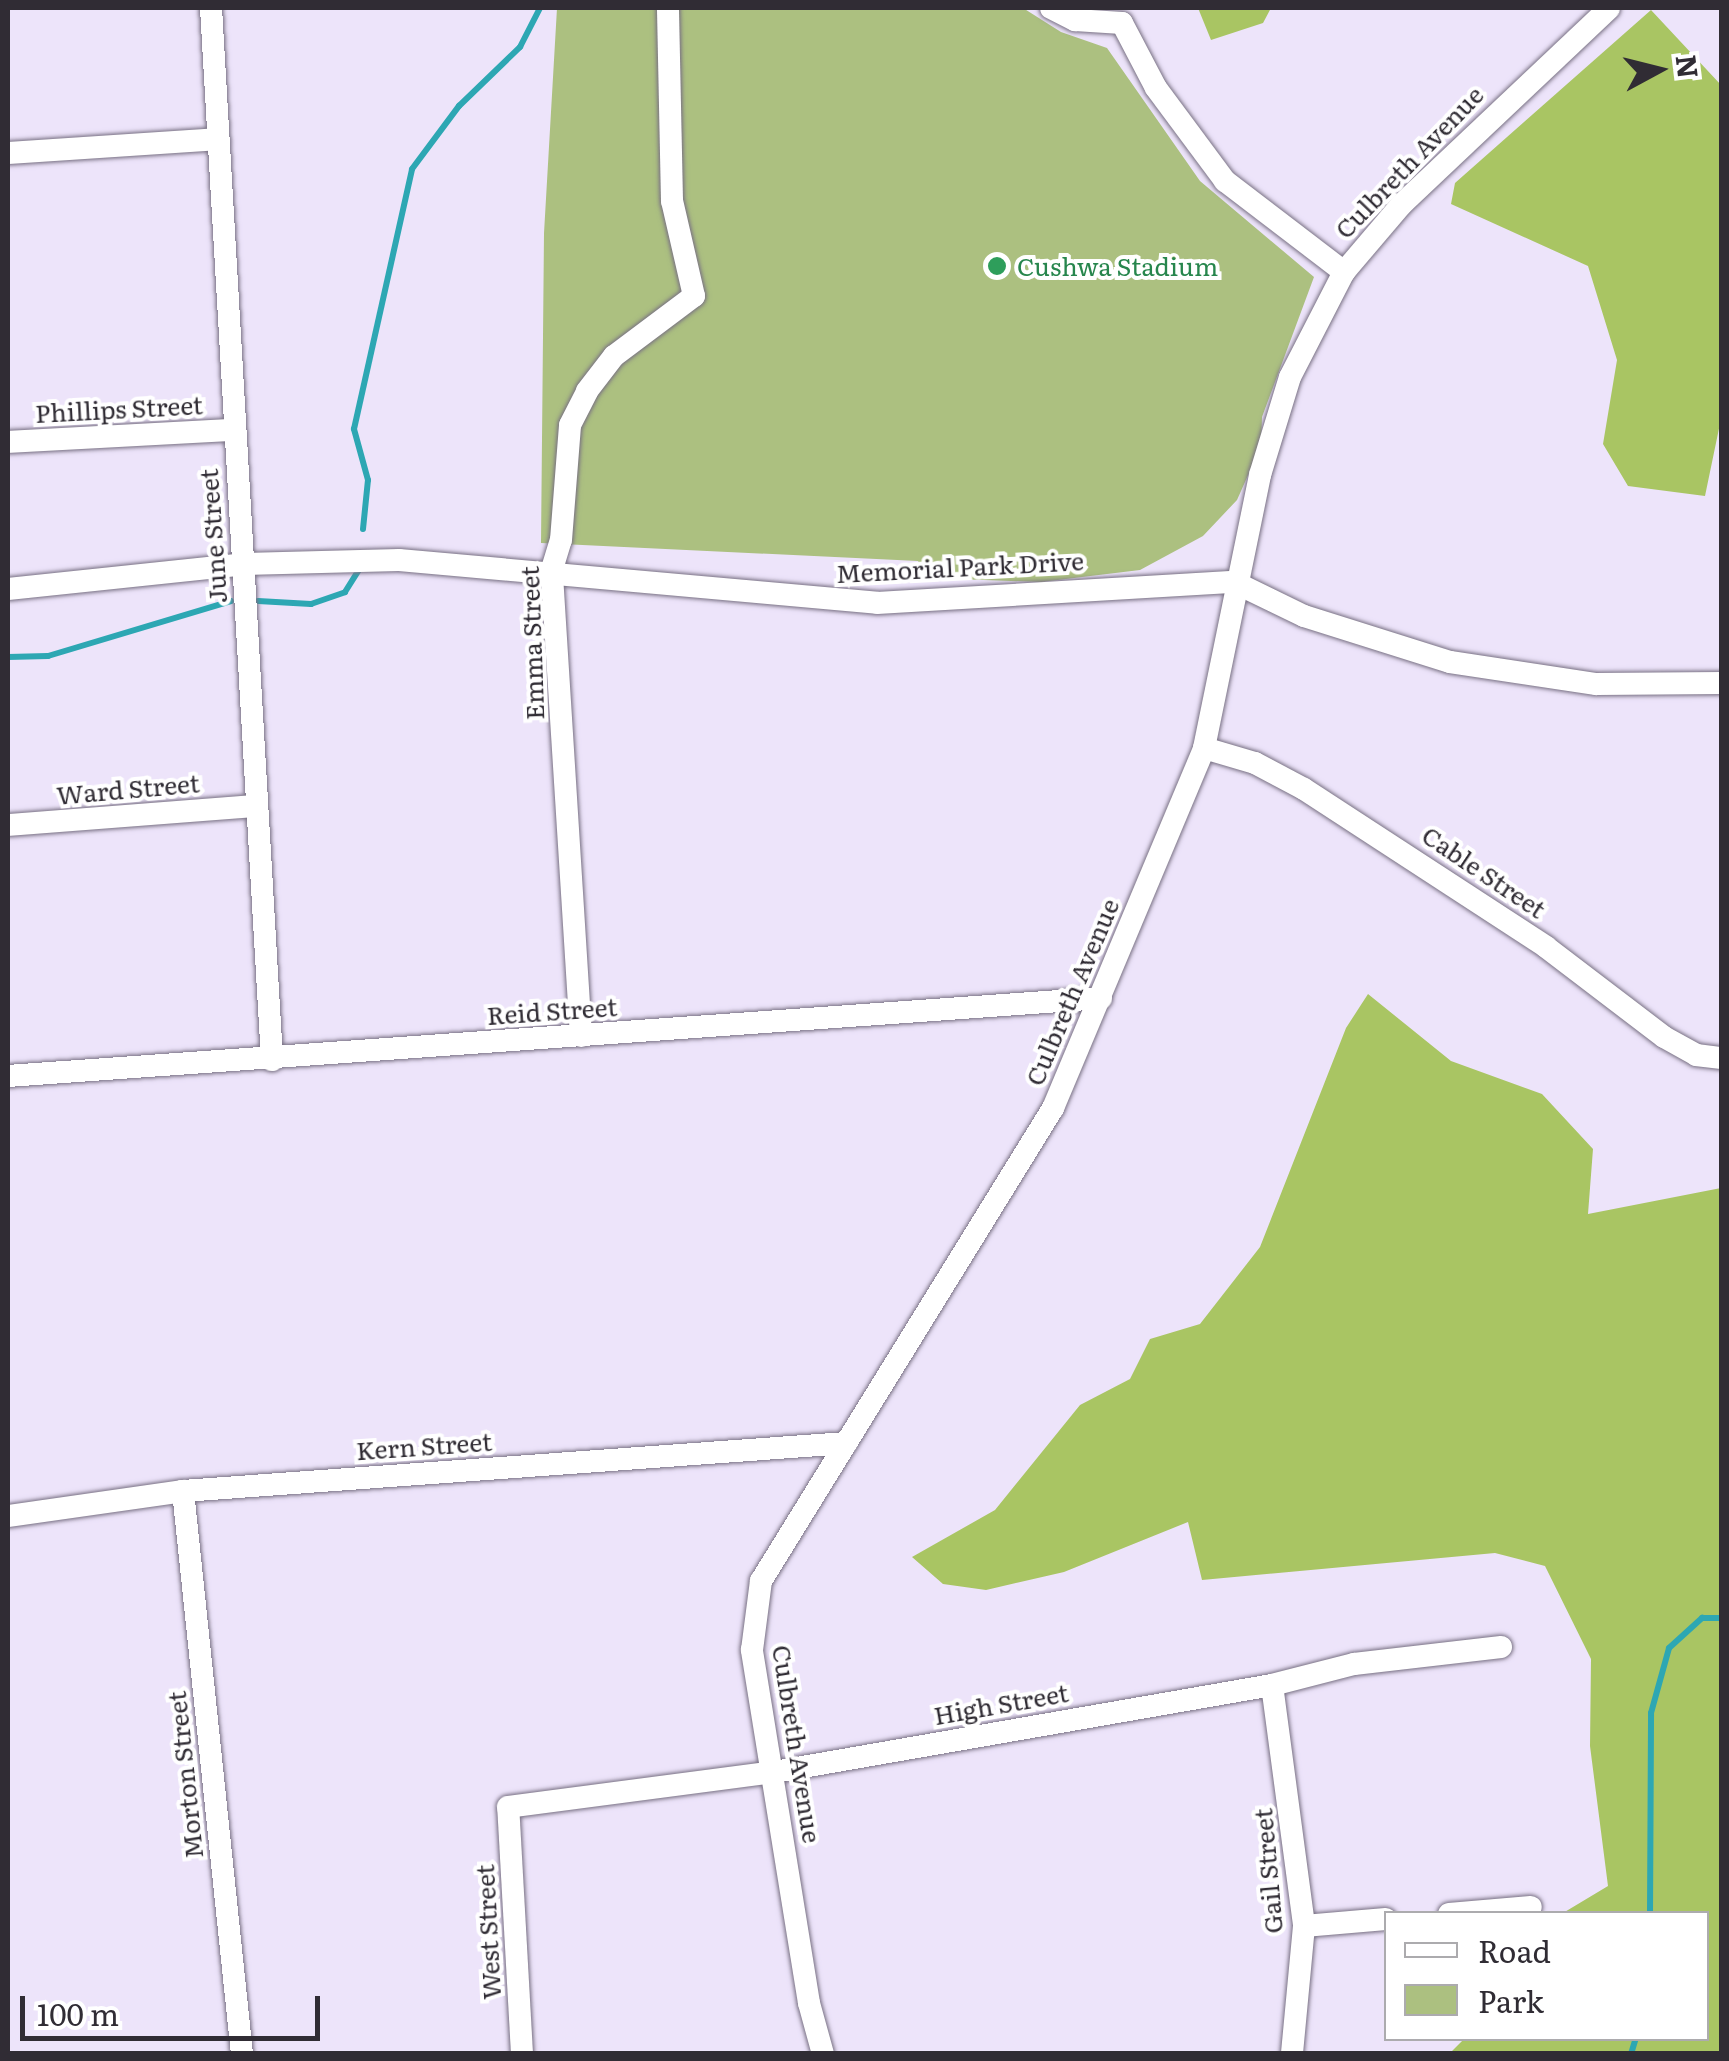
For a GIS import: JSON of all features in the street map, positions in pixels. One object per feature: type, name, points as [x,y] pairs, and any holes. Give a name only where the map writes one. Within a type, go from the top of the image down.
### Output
[{"type":"street","name":"June Street","points":[[211,8],[233,430],[244,564],[253,806],[272,1060]]},
{"type":"street","name":"Emma Street","points":[[580,1036],[552,569],[562,540],[570,425],[587,391],[614,356],[694,296],[672,200],[668,8]]},
{"type":"street","points":[[1051,8],[1075,20],[1120,15],[1165,102],[1225,181],[1344,272]]},
{"type":"street","name":"Culbreth Avenue","points":[[823,2054],[809,2003],[752,1650],[753,1611],[761,1581],[1053,1108],[1204,748],[1234,582],[1290,377],[1344,272],[1414,192],[1609,8]]},
{"type":"street","points":[[8,153],[218,139]]},
{"type":"street","name":"Phillips Street","points":[[8,442],[233,430]]},
{"type":"street","name":"Memorial Park Drive","points":[[8,589],[244,564],[399,560],[552,569],[799,600],[876,603],[1234,582],[1304,616],[1450,662],[1596,684],[1722,683]]},
{"type":"street","name":"Cable Street","points":[[1204,748],[1255,763],[1304,789],[1546,946],[1664,1037],[1696,1055],[1722,1058]]},
{"type":"street","name":"Ward Street","points":[[8,826],[253,806]]},
{"type":"street","name":"Reid Street","points":[[8,1076],[1101,998]]},
{"type":"street","name":"Kern Street","points":[[8,1516],[183,1490],[846,1443]]},
{"type":"street","name":"Morton Street","points":[[183,1490],[242,2054]]},
{"type":"street","name":"High Street","points":[[508,1806],[774,1772],[1272,1685],[1354,1664],[1501,1647]]},
{"type":"street","name":"Gail Street","points":[[1272,1685],[1304,1926],[1292,2054]]},
{"type":"street","name":"West Street","points":[[508,1806],[522,2054]]},
{"type":"street","points":[[1480,1911],[1531,1906]]},
{"type":"street","points":[[1304,1926],[1384,1919]]},
{"type":"green space","name":"Cushwa Stadium","points":[[557,8],[1023,8],[1061,32],[1107,48],[1200,181],[1314,277],[1262,417],[1261,446],[1237,500],[1203,536],[1140,570],[1041,582],[928,578],[918,561],[541,543],[544,233]]},
{"type":"green space","points":[[1198,8],[1271,8],[1263,23],[1211,40]]},
{"type":"green space","points":[[1651,10],[1721,85],[1722,414],[1705,496],[1628,486],[1603,444],[1617,360],[1588,266],[1451,204],[1455,183]]},
{"type":"green space","points":[[1368,994],[1451,1061],[1542,1094],[1593,1149],[1588,1214],[1721,1188],[1721,2053],[1450,2053],[1462,2041],[1709,2041],[1709,1911],[1566,1911],[1608,1886],[1590,1746],[1591,1659],[1545,1566],[1495,1553],[1202,1580],[1188,1522],[1064,1572],[986,1590],[943,1584],[912,1557],[995,1510],[1080,1405],[1130,1379],[1150,1339],[1200,1324],[1260,1247],[1346,1028]]},
{"type":"waterway","points":[[363,529],[368,480],[354,429],[412,169],[459,106],[520,47],[540,8]]},
{"type":"waterway","points":[[258,601],[311,604],[345,592],[358,571]]},
{"type":"waterway","points":[[8,657],[48,656],[231,601]]},
{"type":"waterway","points":[[1650,1911],[1651,1713],[1669,1648],[1702,1618],[1722,1618]]},
{"type":"waterway","points":[[1631,2054],[1635,2041]]},
{"type":"place","name":"Cushwa Stadium","points":[[997,266]]}]
